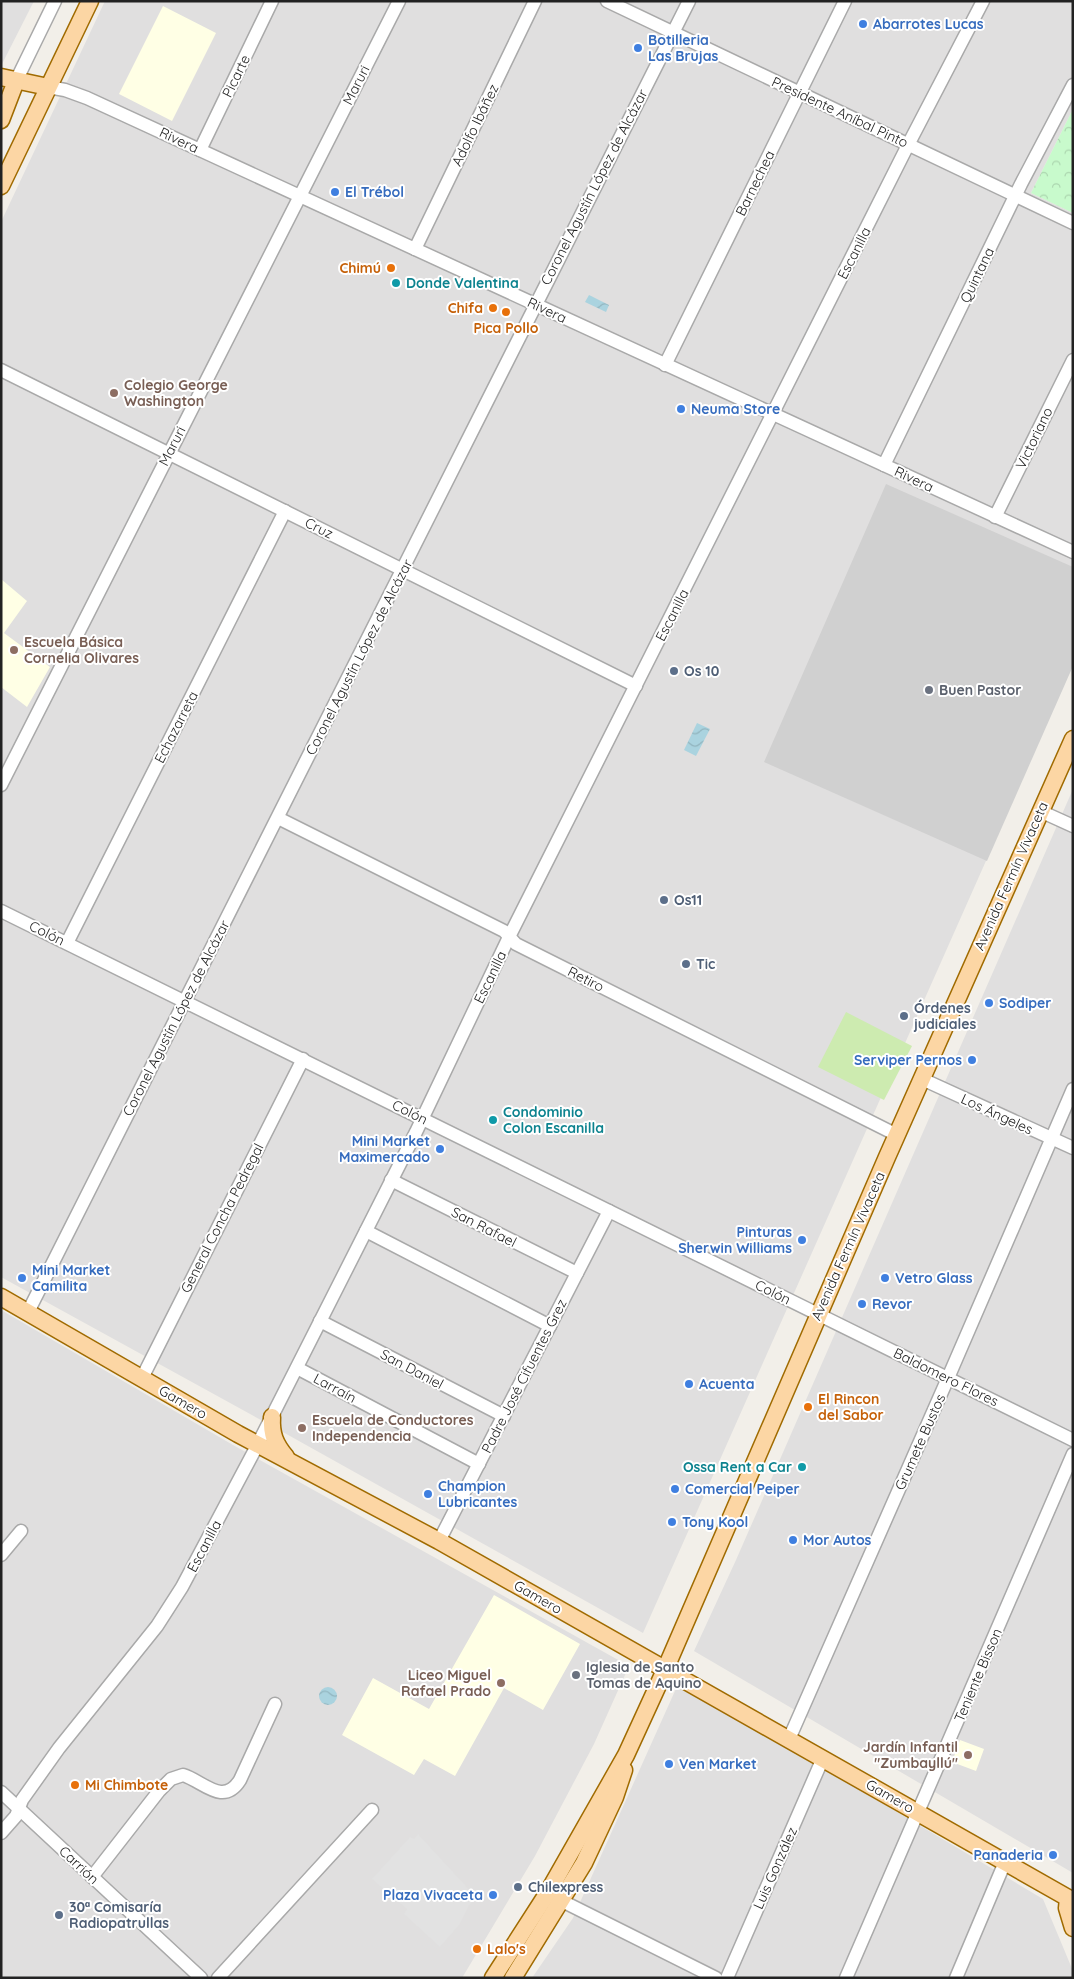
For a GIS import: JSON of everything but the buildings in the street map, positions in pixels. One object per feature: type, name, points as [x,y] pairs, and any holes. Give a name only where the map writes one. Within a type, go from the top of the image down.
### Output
[{"type":"main road","points":[[1,186],[90,1]]},
{"type":"main road","name":"Rivera","points":[[9,79],[48,87]]},
{"type":"main road","points":[[1,120],[9,79]]},
{"type":"main road","name":"Avenida Fermín Vivaceta","points":[[493,1978],[556,1879],[626,1755],[665,1670],[897,1135],[1073,739]]},
{"type":"main road","name":"Gamero","points":[[1,1297],[258,1444],[439,1541],[1071,1899]]},
{"type":"main road","points":[[272,1417],[271,1427],[275,1441],[289,1460]]},
{"type":"main road","name":"Avenida Fermín Vivaceta","points":[[513,1978],[584,1863],[613,1803],[623,1776],[626,1755]]},
{"type":"main road","points":[[1071,1899],[1067,1908],[1073,1928]]},
{"type":"street","points":[[9,79],[55,1]]},
{"type":"street","name":"Picarte","points":[[200,150],[272,1]]},
{"type":"street","name":"Maruri","points":[[1,785],[399,1]]},
{"type":"street","name":"Adolfo Ibáñez","points":[[415,249],[535,1]]},
{"type":"street","name":"Presidente Aníbal Pinto","points":[[606,1],[1073,223]]},
{"type":"street","name":"Coronel Agustín López de Alcázar","points":[[28,1312],[689,1]]},
{"type":"street","name":"Barnechea","points":[[665,364],[845,1]]},
{"type":"street","name":"Escanilla","points":[[1,1833],[16,1816],[22,1800],[59,1748],[157,1626],[172,1604],[258,1444],[366,1232],[510,937],[908,144],[983,1]]},
{"type":"street","name":"Quintana","points":[[884,465],[1016,196],[1073,85]]},
{"type":"street","name":"Rivera","points":[[48,87],[65,90],[86,98],[1073,552]]},
{"type":"street","name":"Victoriano","points":[[995,516],[1073,360]]},
{"type":"street","name":"Cruz","points":[[1,370],[636,686]]},
{"type":"street","name":"Echazarreta","points":[[67,943],[285,511]]},
{"type":"street","points":[[1040,811],[1073,826]]},
{"type":"street","name":"Retiro","points":[[278,818],[504,931],[516,944],[897,1135]]},
{"type":"street","name":"Colón","points":[[1,911],[818,1315]]},
{"type":"street","name":"General Concha Pedregal","points":[[142,1378],[303,1059]]},
{"type":"street","name":"Los Ángeles","points":[[922,1079],[1073,1148]]},
{"type":"street","name":"Grumete Bustos","points":[[789,1739],[1073,1089]]},
{"type":"street","name":"San Rafael","points":[[391,1180],[577,1273]]},
{"type":"street","name":"Padre José Cifuentes Grez","points":[[439,1541],[609,1211]]},
{"type":"street","points":[[366,1232],[550,1326]]},
{"type":"street","name":"Baldomero Flores","points":[[818,1315],[1073,1440]]},
{"type":"street","name":"San Daniel","points":[[320,1321],[504,1416]]},
{"type":"street","name":"Larraín","points":[[296,1368],[479,1464]]},
{"type":"street","name":"Teniente Bisson","points":[[846,1978],[1073,1454]]},
{"type":"street","points":[[1,1555],[22,1531]]},
{"type":"street","points":[[92,1877],[159,1791],[171,1779],[179,1775],[187,1776],[212,1790],[223,1792],[234,1788],[240,1780],[275,1704]]},
{"type":"street","name":"Luis González","points":[[727,1978],[823,1758]]},
{"type":"street","name":"Carrión","points":[[1,1792],[199,1977]]},
{"type":"street","points":[[218,1978],[372,1810]]},
{"type":"street","points":[[956,1978],[1005,1862]]},
{"type":"street","points":[[562,1901],[716,1978]]},
{"type":"shaded area","points":[[1,1],[34,1],[1,66]]},
{"type":"shaded area","points":[[105,1],[1073,1],[1073,109],[1031,193],[1073,213],[1073,665],[643,1633],[1,1277],[1,222]]},
{"type":"shaded area","points":[[163,6],[216,33],[172,121],[119,94]]},
{"type":"shaded area","name":"Buen Pastor","points":[[886,484],[1073,567],[1073,666],[987,861],[764,762]]},
{"type":"shaded area","name":"Escuela Básica Cornelia Olivares","points":[[1,579],[27,601],[4,633],[50,667],[27,707],[1,687]]},
{"type":"shaded area","points":[[1073,789],[1073,1873],[694,1651],[736,1560]]},
{"type":"shaded area","points":[[1,1310],[233,1445],[629,1666],[594,1744],[535,1856],[462,1978],[1,1978]]},
{"type":"shaded area","name":"Liceo Miguel Rafael Prado","points":[[494,1595],[580,1644],[543,1710],[504,1688],[455,1776],[424,1759],[414,1775],[342,1735],[373,1678],[429,1709]]},
{"type":"shaded area","points":[[679,1682],[1043,1899],[1073,1971],[1073,1978],[532,1978],[573,1918]]},
{"type":"shaded area","name":"Jardín Infantil \"Zumbayllú\"","points":[[960,1740],[984,1749],[976,1771],[952,1762]]},
{"type":"shaded area","points":[[418,1834],[476,1897],[468,1907],[459,1925],[440,1947],[404,1914],[407,1909],[372,1879],[410,1837],[414,1839]]},
{"type":"green space","points":[[1073,109],[1073,213],[1031,193]]},
{"type":"green space","points":[[846,1012],[912,1046],[884,1100],[818,1067]]},
{"type":"water","points":[[589,295],[609,305],[606,312],[585,302]]},
{"type":"water","points":[[697,723],[710,729],[696,756],[684,750]]},
{"type":"water","points":[[328,1687],[336,1692],[337,1696],[332,1704],[328,1705],[320,1700],[319,1696],[324,1688]]},
{"type":"place","name":"Abarrotes Lucas","points":[[863,24]]},
{"type":"place","name":"Botilleria Las Brujas","points":[[638,48]]},
{"type":"place","name":"El Trébol","points":[[335,192]]},
{"type":"place","name":"Chimú","points":[[391,268]]},
{"type":"place","name":"Donde Valentina","points":[[396,283]]},
{"type":"place","name":"Chifa","points":[[493,308]]},
{"type":"place","name":"Pica Pollo","points":[[506,312]]},
{"type":"place","name":"Colegio George Washington","points":[[114,393]]},
{"type":"place","name":"Neuma Store","points":[[681,409]]},
{"type":"place","name":"Escuela Básica Cornelia Olivares","points":[[14,650]]},
{"type":"place","name":"Os 10","points":[[674,671]]},
{"type":"place","name":"Buen Pastor","points":[[929,690]]},
{"type":"place","name":"Os11","points":[[664,900]]},
{"type":"place","name":"Tic","points":[[686,964]]},
{"type":"place","name":"Sodiper","points":[[989,1003]]},
{"type":"place","name":"Órdenes judiciales","points":[[904,1016]]},
{"type":"place","name":"Serviper Pernos","points":[[972,1060]]},
{"type":"place","name":"Condominio Colon Escanilla","points":[[493,1120]]},
{"type":"place","name":"Mini Market Maximercado","points":[[440,1149]]},
{"type":"place","name":"Pinturas Sherwin Williams","points":[[802,1240]]},
{"type":"place","name":"Mini Market Camilita","points":[[22,1278]]},
{"type":"place","name":"Vetro Glass","points":[[885,1278]]},
{"type":"place","name":"Revor","points":[[862,1304]]},
{"type":"place","name":"Acuenta","points":[[689,1384]]},
{"type":"place","name":"El Rincon del Sabor","points":[[808,1407]]},
{"type":"place","name":"Escuela de Conductores Independencia","points":[[302,1428]]},
{"type":"place","name":"Ossa Rent a Car","points":[[802,1467]]},
{"type":"place","name":"Comercial Peiper","points":[[675,1489]]},
{"type":"place","name":"Champion Lubricantes","points":[[428,1494]]},
{"type":"place","name":"Tony Kool","points":[[672,1522]]},
{"type":"place","name":"Mor Autos","points":[[793,1540]]},
{"type":"place","name":"Iglesia de Santo Tomas de Aquino","points":[[576,1675]]},
{"type":"place","name":"Liceo Miguel Rafael Prado","points":[[501,1683]]},
{"type":"place","name":"Jardín Infantil \"Zumbayllú\"","points":[[968,1755]]},
{"type":"place","name":"Ven Market","points":[[669,1764]]},
{"type":"place","name":"Mi Chimbote","points":[[75,1785]]},
{"type":"place","name":"Panaderia","points":[[1053,1855]]},
{"type":"place","name":"Chilexpress","points":[[518,1887]]},
{"type":"place","name":"Plaza Vivaceta","points":[[493,1895]]},
{"type":"place","name":"30ª Comisaría Radiopatrullas","points":[[59,1915]]},
{"type":"place","name":"Lalo's","points":[[477,1949]]}]
